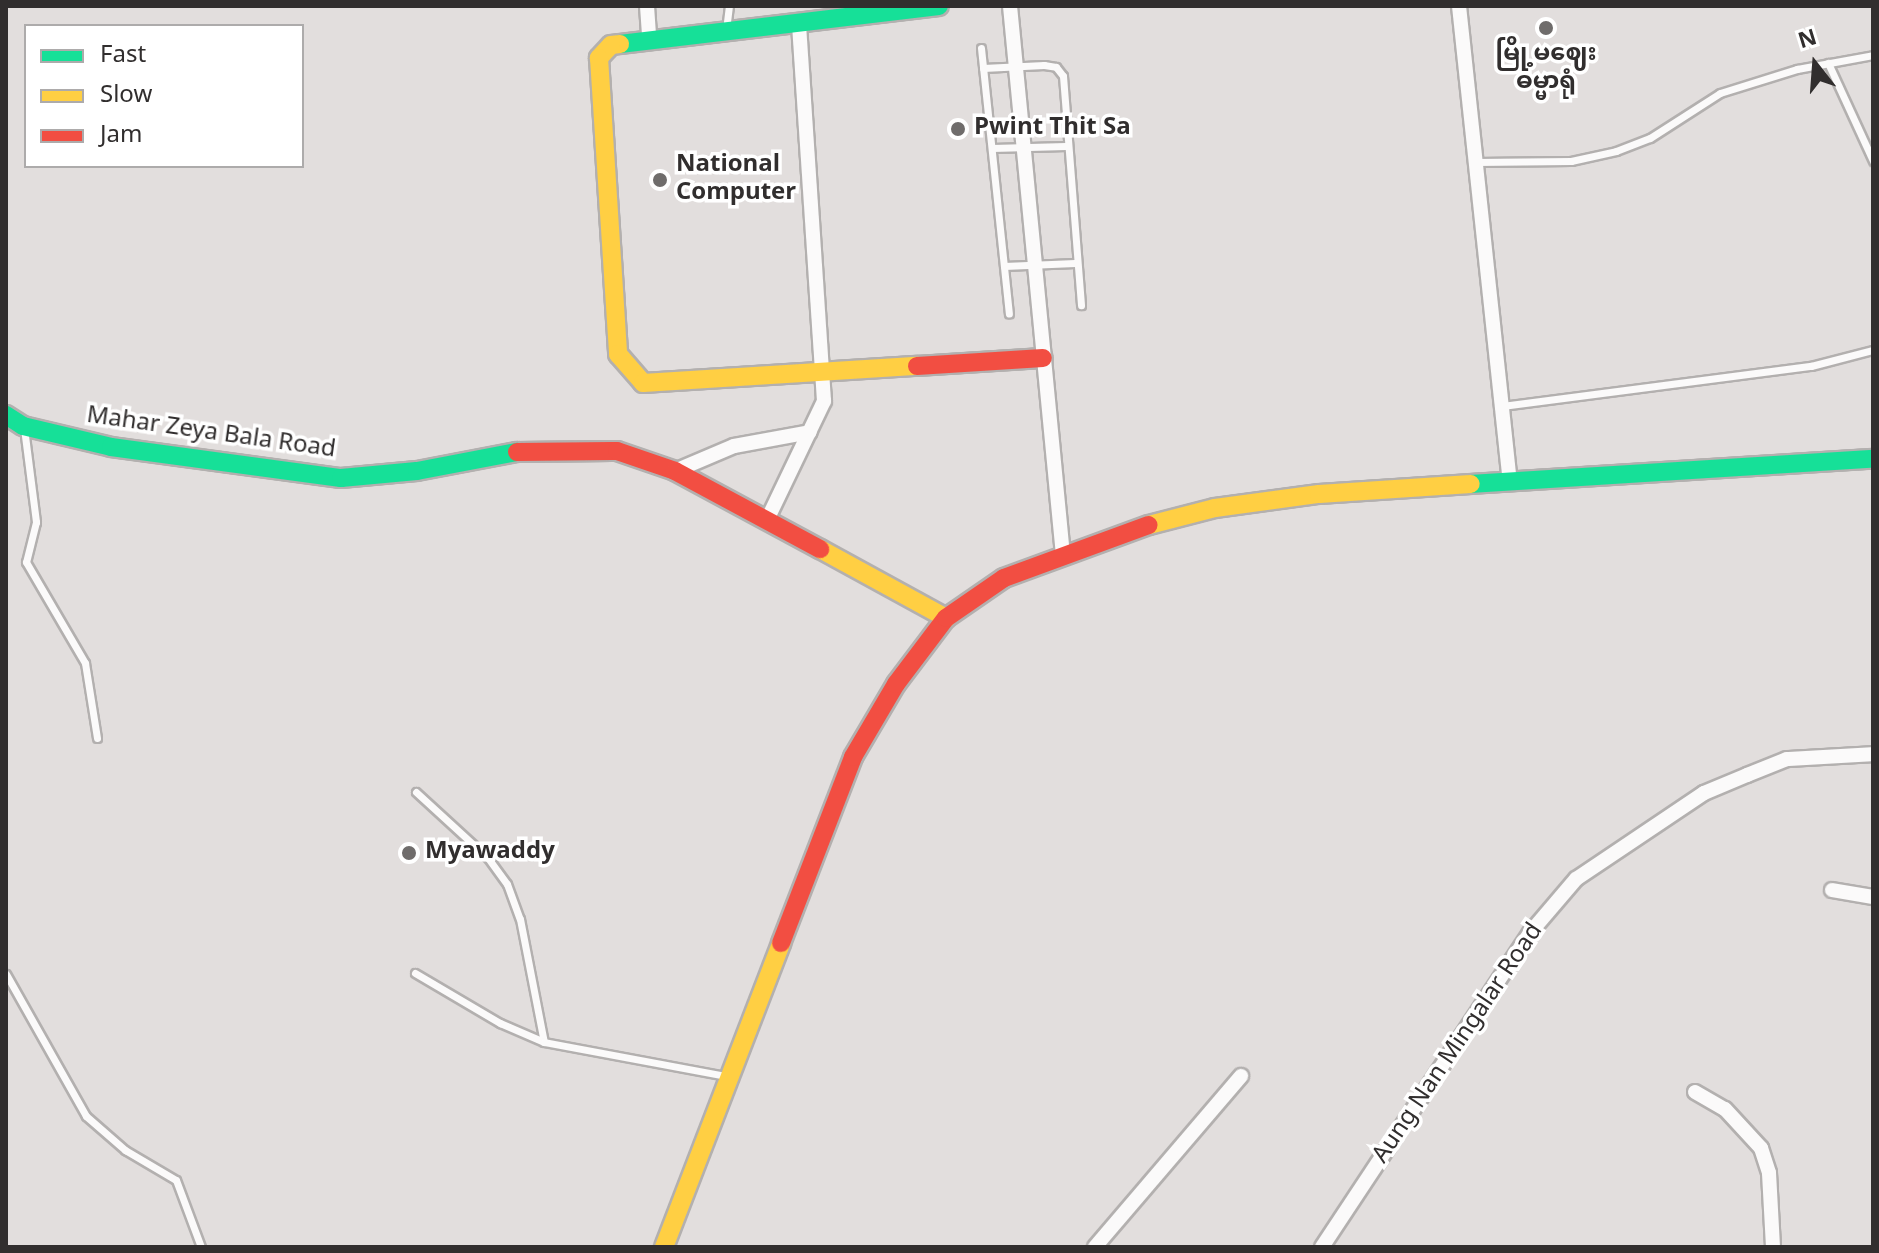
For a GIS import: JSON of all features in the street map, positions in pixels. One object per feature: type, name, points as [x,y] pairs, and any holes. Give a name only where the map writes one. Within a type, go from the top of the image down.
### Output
[{"type":"main road","points":[[939,6],[848,11],[799,22],[649,37],[611,45],[599,58],[618,354],[643,383],[824,369],[1043,358]]},
{"type":"main road","name":"Mahar Zeya Bala Road","points":[[6,415],[23,426],[111,447],[341,478],[569,447],[617,451],[675,471],[768,518],[946,618]]},
{"type":"main road","points":[[664,1247],[853,757],[896,684],[946,618],[1004,578],[1120,532],[1215,508],[1319,494],[1873,459]]},
{"type":"street","points":[[647,6],[649,37]]},
{"type":"street","points":[[1010,6],[1063,555]]},
{"type":"street","points":[[1459,6],[1510,482]]},
{"type":"street","points":[[768,518],[824,401],[799,22]]},
{"type":"street","points":[[675,471],[734,446],[810,432]]},
{"type":"street","name":"Aung Nan Mingalar Road","points":[[1322,1247],[1530,933],[1576,879],[1704,793],[1787,759],[1873,754]]},
{"type":"street","points":[[1832,890],[1873,897]]},
{"type":"street","points":[[1095,1247],[1241,1076]]},
{"type":"street","points":[[1695,1092],[1725,1109],[1761,1148],[1769,1173],[1773,1247]]},
{"type":"lane","points":[[726,30],[729,6]]},
{"type":"lane","points":[[981,48],[1009,314]]},
{"type":"lane","points":[[1476,162],[1571,161],[1616,151],[1650,138],[1720,93],[1828,63],[1873,55]]},
{"type":"lane","points":[[1828,63],[1873,161]]},
{"type":"lane","points":[[983,68],[1015,64],[1056,67],[1063,76],[1075,263],[1081,305]]},
{"type":"lane","points":[[992,148],[1066,146]]},
{"type":"lane","points":[[1004,266],[1075,263]]},
{"type":"lane","points":[[1502,406],[1811,366],[1873,350]]},
{"type":"lane","points":[[23,426],[36,522],[26,562],[85,663],[97,738]]},
{"type":"lane","points":[[416,792],[488,858],[507,884],[520,919],[544,1042]]},
{"type":"lane","points":[[415,973],[500,1023],[544,1042],[728,1077]]},
{"type":"lane","points":[[6,974],[86,1116],[125,1150],[176,1180],[201,1247]]},
{"type":"traffic: fast","points":[[620,44],[939,6]]},
{"type":"traffic: fast","points":[[6,415],[23,426],[111,447],[341,478],[417,471],[517,452]]},
{"type":"traffic: fast","points":[[1471,484],[1873,459]]},
{"type":"traffic: slow","points":[[620,44],[611,45],[599,58],[618,354],[643,383],[917,366]]},
{"type":"traffic: slow","points":[[1149,525],[1215,508],[1319,494],[1471,484]]},
{"type":"traffic: slow","points":[[820,549],[946,618]]},
{"type":"traffic: slow","points":[[664,1247],[781,943]]},
{"type":"traffic: jam","points":[[917,366],[1043,358]]},
{"type":"traffic: jam","points":[[517,452],[617,451],[675,471],[820,549]]},
{"type":"traffic: jam","points":[[781,943],[853,757],[896,684],[946,618],[1004,578],[1149,525]]},
{"type":"place","name":"မြို့မဈေး ဓမ္မာရုံ","points":[[1546,28]]},
{"type":"place","name":"Pwint Thit Sa","points":[[958,129]]},
{"type":"place","name":"National Computer","points":[[660,180]]},
{"type":"place","name":"Myawaddy","points":[[409,853]]}]
